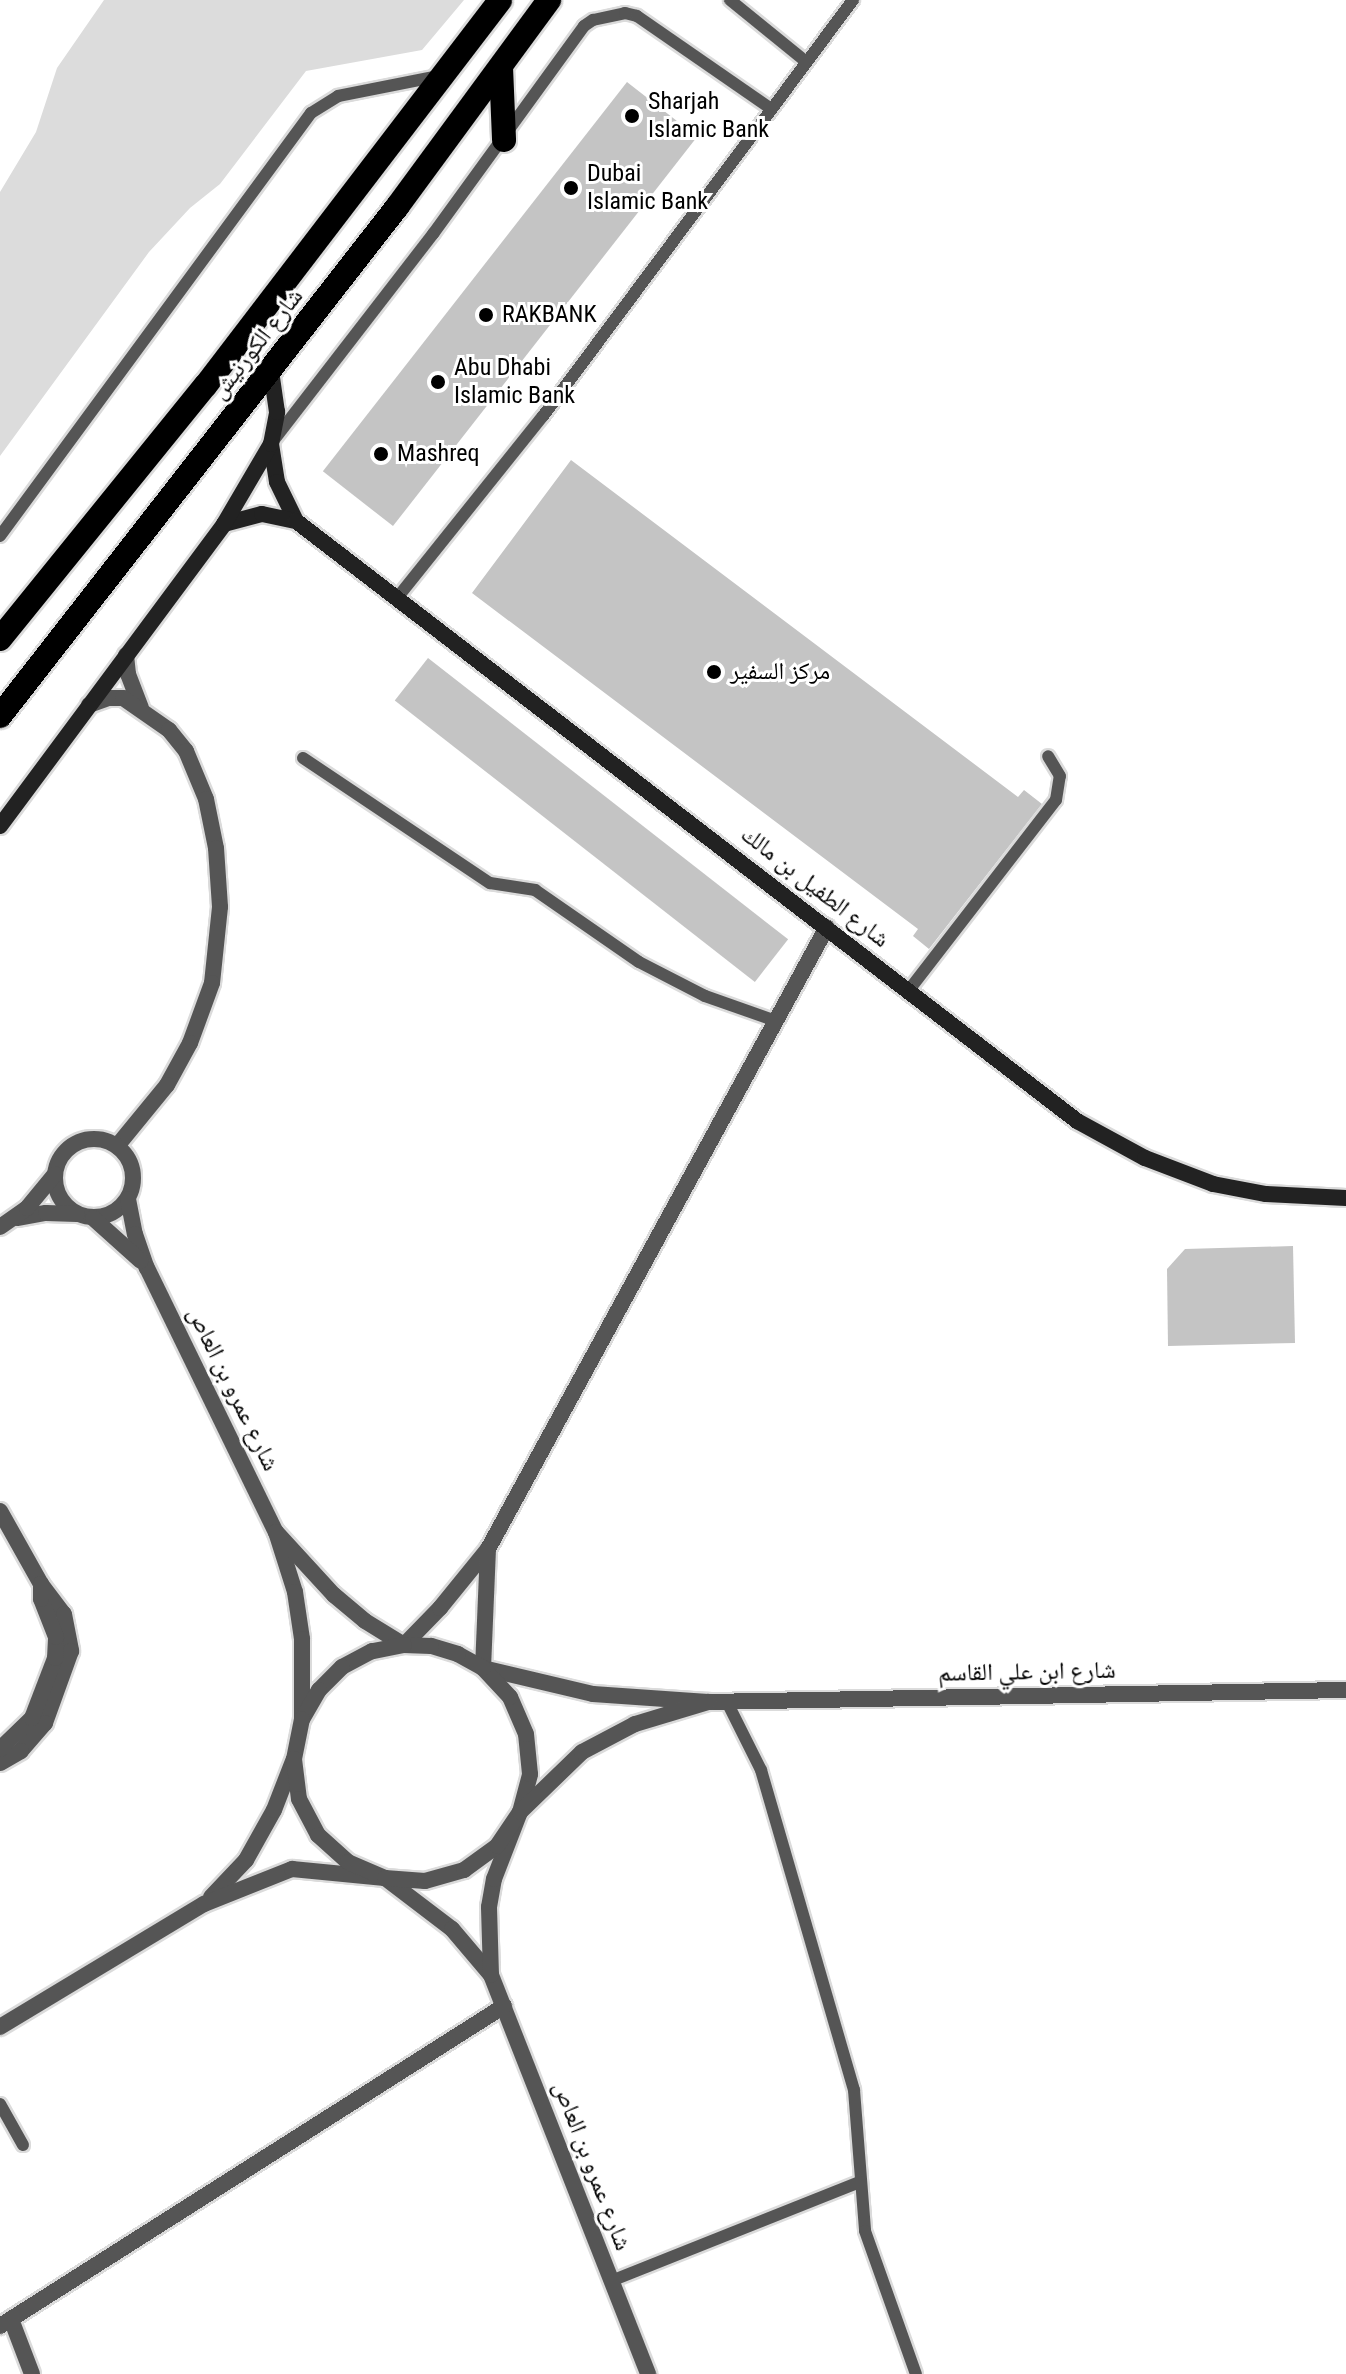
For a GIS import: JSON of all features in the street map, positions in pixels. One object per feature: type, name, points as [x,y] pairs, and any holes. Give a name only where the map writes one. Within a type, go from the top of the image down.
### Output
[{"type":"highway","name":"شارع الكورنيش","points":[[0,639],[206,385],[446,75],[500,0]]},
{"type":"highway","name":"شارع الكورنيش","points":[[0,716],[271,371],[549,0]]},
{"type":"highway","points":[[501,67],[504,140]]},
{"type":"street","points":[[271,371],[277,412],[271,444],[277,482],[296,521]]},
{"type":"street","points":[[0,826],[224,524],[271,444]]},
{"type":"street","points":[[224,524],[262,514],[296,521]]},
{"type":"street","name":"شارع الطفيل بن مالك","points":[[296,521],[1077,1121],[1145,1158],[1213,1184],[1266,1194],[1346,1198]]},
{"type":"street","points":[[126,655],[128,674],[141,708]]},
{"type":"street","points":[[89,705],[108,698],[123,698],[169,730],[186,751],[206,799],[216,848],[220,907],[212,983],[190,1043],[167,1085],[117,1146]]},
{"type":"street","points":[[404,1645],[440,1608],[488,1549],[827,927]]},
{"type":"street","points":[[0,1227],[16,1218],[55,1174],[60,1158],[82,1140],[107,1141],[117,1146],[132,1165],[134,1176],[128,1199],[119,1210],[85,1216],[46,1213],[16,1218]]},
{"type":"street","points":[[55,1174],[60,1198],[85,1216]]},
{"type":"street","name":"شارع عمرو بن العاص","points":[[128,1199],[135,1234],[147,1268],[276,1532],[295,1592],[302,1639],[302,1719]]},
{"type":"street","name":"شارع عمرو بن العاص","points":[[85,1216],[147,1268]]},
{"type":"street","points":[[0,1511],[6,1538],[58,1602],[69,1625],[69,1663],[38,1733],[21,1751],[0,1763]]},
{"type":"street","name":"شارع عمرو بن العاص","points":[[276,1532],[334,1595],[365,1621],[404,1645]]},
{"type":"street","points":[[483,1668],[488,1549]]},
{"type":"street","points":[[0,1749],[32,1718],[55,1658],[56,1637],[43,1606],[41,1584]]},
{"type":"street","points":[[0,2027],[204,1904],[292,1869],[425,1881],[464,1870],[497,1846],[520,1812],[530,1774],[526,1734],[510,1697],[483,1668],[458,1654],[431,1646],[404,1645],[372,1651],[342,1667],[319,1690],[302,1719],[294,1759],[274,1810],[246,1860],[204,1904]]},
{"type":"street","name":"شارع ابن علي القاسم","points":[[483,1668],[593,1694],[708,1702],[1346,1690]]},
{"type":"street","name":"شارع ابن علي القاسم","points":[[520,1812],[582,1752],[605,1738],[635,1724],[708,1702]]},
{"type":"street","points":[[294,1759],[299,1799],[318,1835],[348,1862],[385,1878]]},
{"type":"street","name":"شارع عمرو بن العاص","points":[[491,1975],[489,1907],[494,1879],[520,1812]]},
{"type":"street","name":"شارع عمرو بن العاص","points":[[385,1878],[452,1929],[491,1975],[648,2374]]},
{"type":"street","points":[[32,2374],[6,2323],[504,2006]]},
{"type":"lane","points":[[730,0],[805,61]]},
{"type":"lane","points":[[397,598],[562,391],[853,0]]},
{"type":"lane","points":[[271,444],[504,140],[584,26],[610,14],[637,16],[770,108]]},
{"type":"lane","points":[[0,536],[311,113],[338,96],[446,75]]},
{"type":"lane","points":[[909,990],[1056,800],[1060,776],[1048,756]]},
{"type":"lane","points":[[303,758],[490,883],[535,890],[639,962],[705,996],[776,1021]]},
{"type":"lane","points":[[727,1702],[761,1770],[854,2090],[865,2231],[916,2374]]},
{"type":"lane","points":[[0,2104],[23,2145]]},
{"type":"lane","points":[[611,2281],[860,2182]]},
{"type":"shaded area","points":[[104,0],[464,0],[422,50],[306,71],[220,184],[190,208],[149,252],[0,456],[0,192],[36,132],[57,68]]},
{"type":"building","points":[[627,82],[697,137],[393,526],[323,471]]},
{"type":"building","name":"مركز السفير","points":[[571,460],[1018,797],[1024,790],[1042,804],[929,949],[913,936],[918,929],[472,593]]},
{"type":"building","points":[[428,658],[788,939],[755,982],[395,701]]},
{"type":"building","points":[[1293,1246],[1295,1343],[1168,1346],[1167,1269],[1185,1249]]},
{"type":"place","name":"Sharjah Islamic Bank","points":[[632,116]]},
{"type":"place","name":"Dubai Islamic Bank","points":[[571,188]]},
{"type":"place","name":"RAKBANK","points":[[486,315]]},
{"type":"place","name":"Abu Dhabi Islamic Bank","points":[[438,382]]},
{"type":"place","name":"Mashreq","points":[[381,454]]},
{"type":"place","name":"مركز السفير","points":[[714,672]]}]
